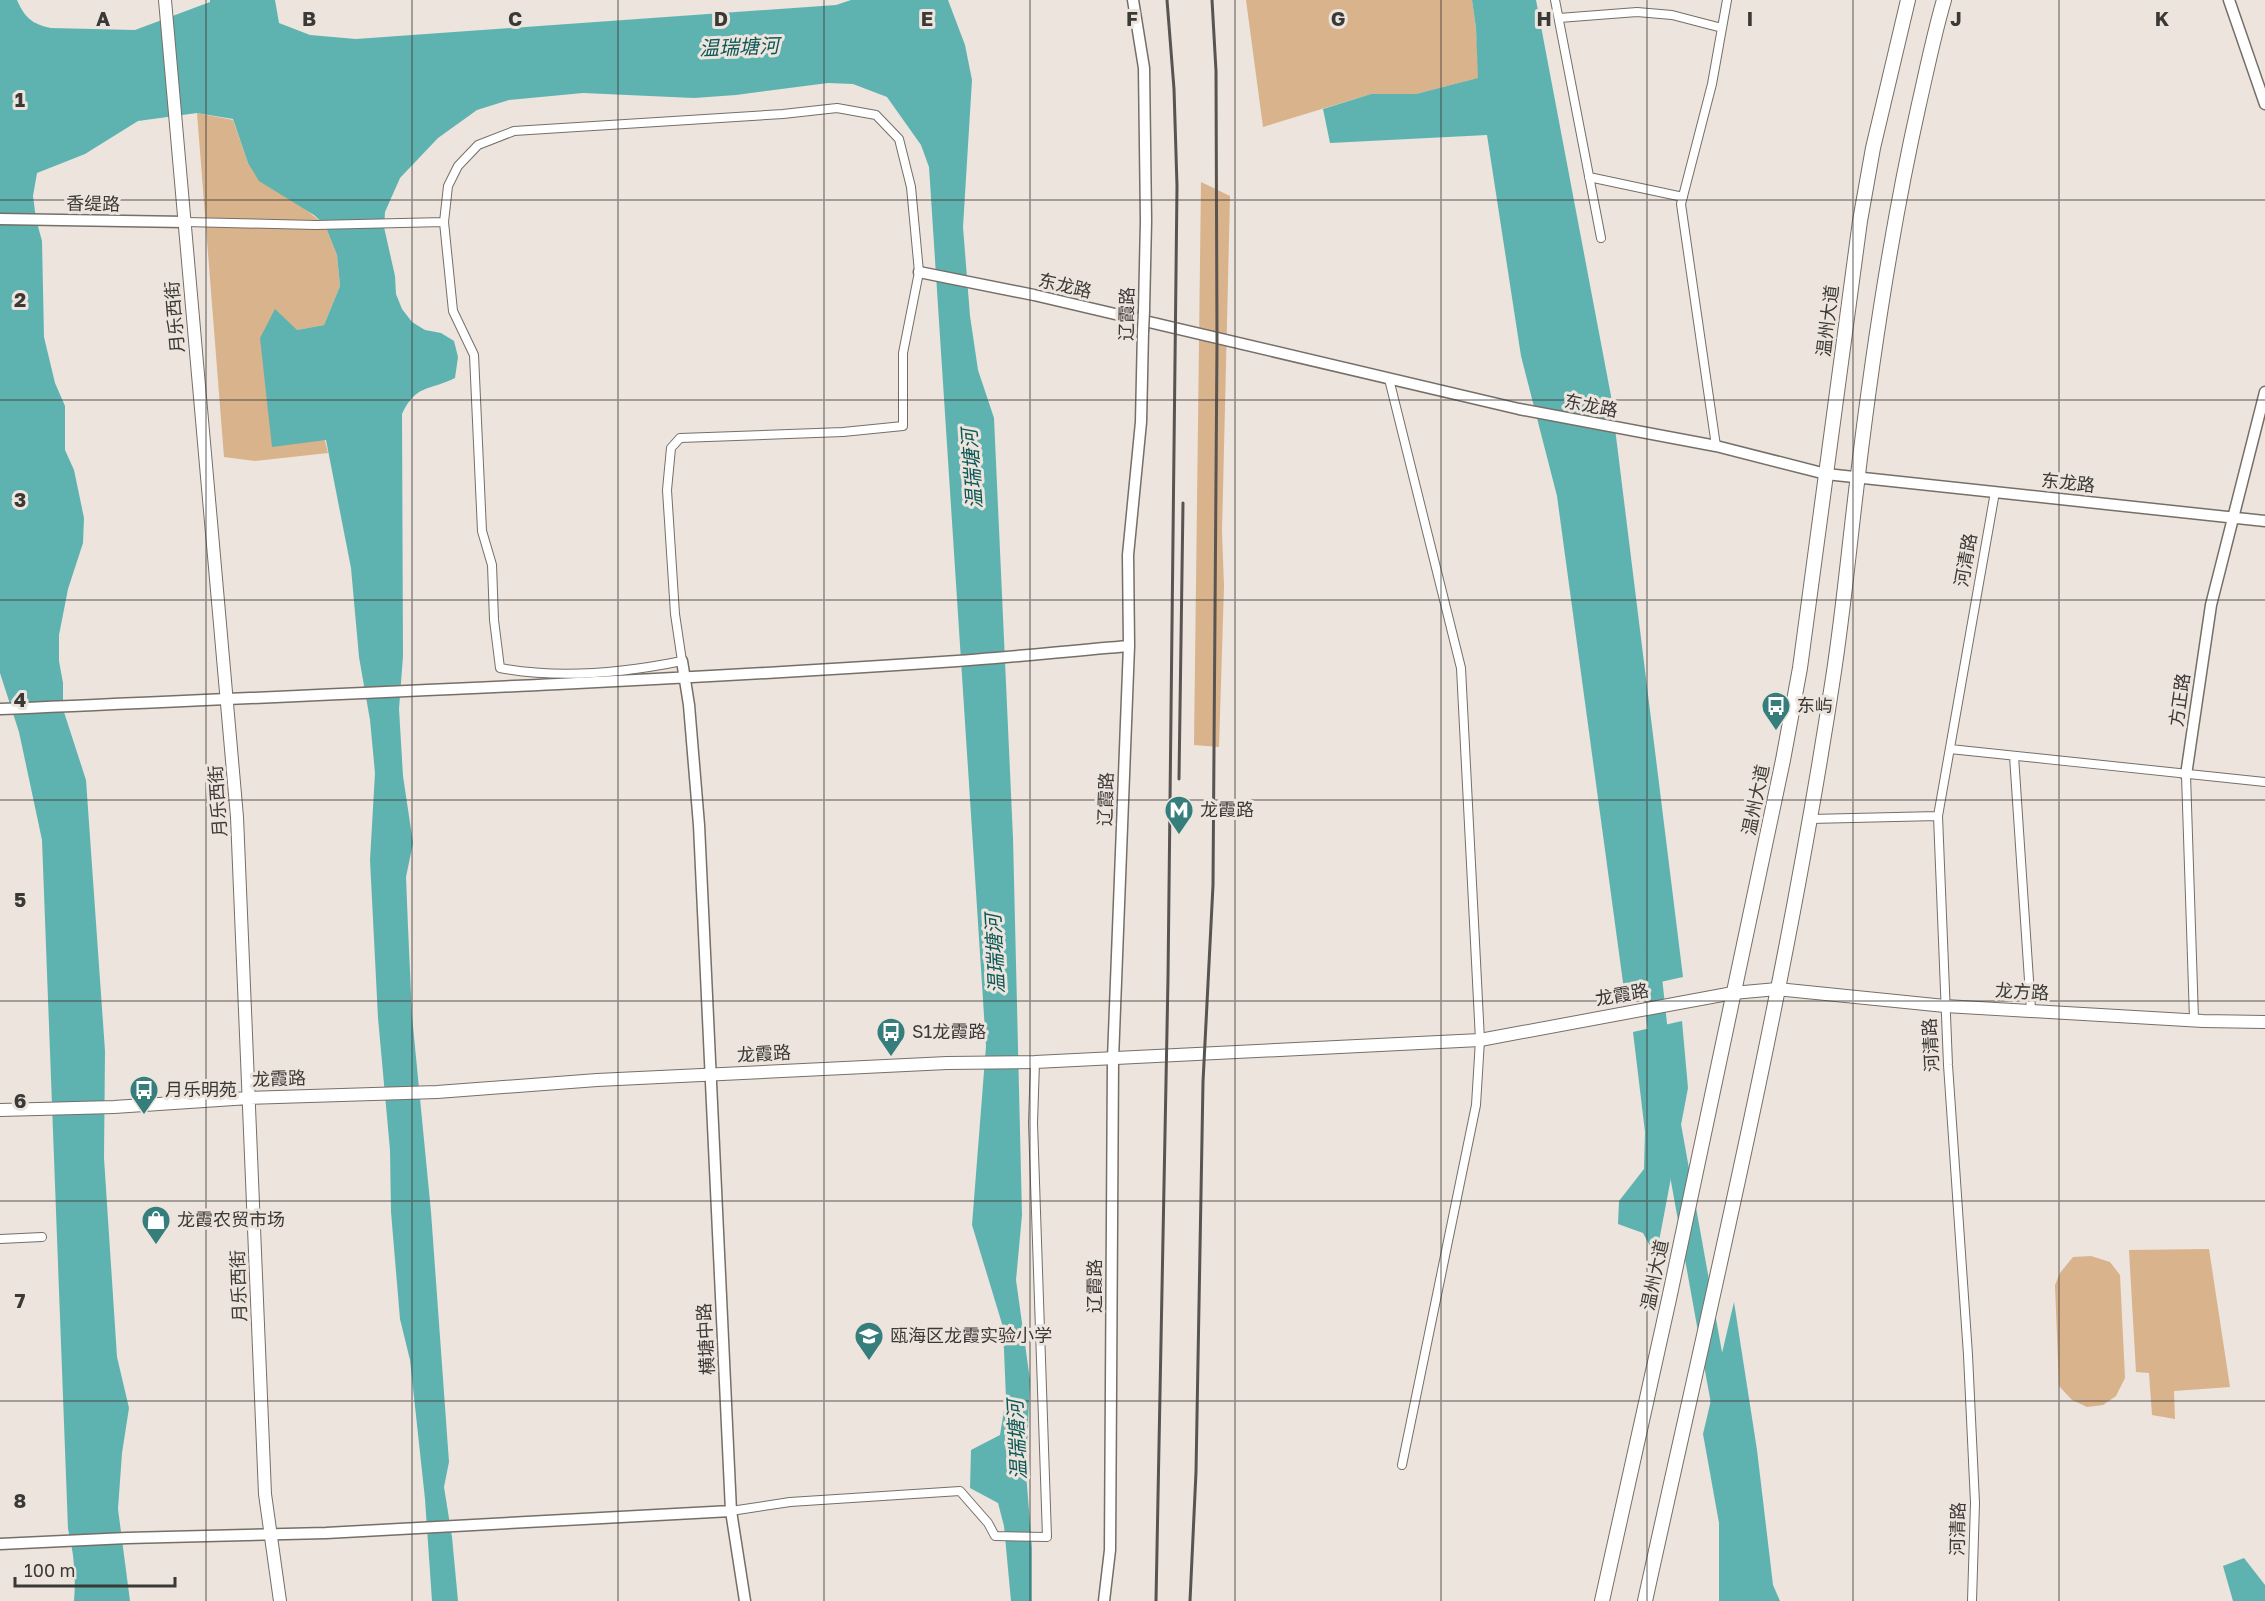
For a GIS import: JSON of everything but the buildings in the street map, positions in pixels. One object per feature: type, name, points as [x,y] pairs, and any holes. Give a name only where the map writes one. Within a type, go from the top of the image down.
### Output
[{"type":"main road","name":"月乐西街","points":[[165,0],[237,817],[265,1482],[280,1601]]},
{"type":"main road","name":"温州大道","points":[[1602,1601],[1784,760],[1800,668],[1860,220],[1873,148],[1908,0]]},
{"type":"main road","points":[[1645,1601],[1728,1223],[1810,819],[1834,675],[1858,477],[1892,235],[1912,136],[1944,0]]},
{"type":"main road","name":"龙霞路","points":[[0,1110],[437,1092],[710,1074],[947,1063],[1113,1059],[1480,1040],[1733,993],[1777,989]]},
{"type":"main road","name":"龙方路","points":[[1777,989],[1945,1006],[2203,1021],[2265,1022]]},
{"type":"street","name":"辽霞路","points":[[1104,1601],[1110,1550],[1113,1059],[1129,646],[1128,555],[1141,422],[1146,220],[1144,68],[1133,0]]},
{"type":"street","points":[[1555,0],[1601,238]]},
{"type":"street","points":[[1716,446],[1681,204],[1712,84],[1727,0]]},
{"type":"street","points":[[2232,1],[2265,104]]},
{"type":"street","points":[[1559,18],[1637,12],[1672,15],[1722,28]]},
{"type":"street","points":[[837,108],[876,115],[899,139],[911,187],[922,273],[903,353],[903,426],[843,432],[681,438],[671,448],[668,490],[675,614],[682,661],[636,670],[530,673],[500,668],[494,620],[492,565],[482,531],[474,355],[453,311],[444,222],[448,186],[458,166],[478,146],[514,130],[783,114],[837,108]]},
{"type":"street","points":[[1589,177],[1683,196]]},
{"type":"street","name":"香缇路","points":[[0,219],[185,222]]},
{"type":"street","points":[[185,222],[316,225],[444,222]]},
{"type":"street","name":"东龙路","points":[[922,273],[1034,295],[1534,412],[1716,446],[1826,474],[2265,521]]},
{"type":"street","points":[[1389,379],[1461,668],[1480,1040],[1476,1105],[1402,1465]]},
{"type":"street","name":"方正路","points":[[2194,1019],[2186,775],[2211,605],[2265,392]]},
{"type":"street","name":"河清路","points":[[1972,1601],[1975,1492],[1945,1006],[1938,816],[1995,492]]},
{"type":"street","points":[[5,709],[684,678],[1016,657],[1129,646]]},
{"type":"street","name":"横塘中路","points":[[682,661],[689,705],[699,825],[730,1511],[745,1601]]},
{"type":"street","points":[[1950,749],[2265,782]]},
{"type":"street","points":[[2014,756],[2031,1010]]},
{"type":"street","points":[[1810,819],[1938,816]]},
{"type":"street","points":[[0,1544],[270,1535],[730,1511],[790,1502],[960,1491],[988,1523],[995,1536],[1000,1538],[1047,1538],[1033,1124],[1035,1062]]},
{"type":"street","points":[[0,1239],[42,1237]]},
{"type":"shaded area","points":[[1246,0],[1472,0],[1479,78],[1416,94],[1371,94],[1263,127]]},
{"type":"shaded area","points":[[197,113],[233,120],[248,163],[325,225],[337,255],[340,286],[324,325],[297,330],[328,453],[255,461],[224,457]]},
{"type":"shaded area","points":[[1201,182],[1230,196],[1219,747],[1194,745]]},
{"type":"shaded area","points":[[2209,1249],[2230,1387],[2174,1391],[2175,1419],[2152,1415],[2149,1373],[2136,1372],[2129,1250]]},
{"type":"shaded area","points":[[2091,1256],[2110,1262],[2120,1275],[2125,1378],[2116,1396],[2103,1405],[2087,1407],[2072,1400],[2059,1386],[2055,1285],[2060,1273],[2073,1257]]},
{"type":"water","name":"温瑞塘河","points":[[0,0],[17,0],[30,19],[51,28],[135,30],[210,2],[210,0],[275,0],[279,23],[310,35],[356,39],[836,5],[851,0],[948,0],[965,45],[972,80],[963,227],[970,316],[978,370],[994,418],[1013,838],[1022,1215],[1016,1280],[1030,1380],[1026,1473],[1032,1548],[1032,1601],[1011,1601],[1004,1526],[998,1503],[970,1488],[971,1450],[1000,1435],[1006,1398],[1003,1327],[972,1225],[986,1046],[929,167],[921,145],[887,97],[853,84],[828,83],[694,98],[583,93],[509,100],[477,110],[438,138],[400,178],[385,212],[384,227],[395,276],[396,294],[402,309],[412,322],[425,330],[441,333],[454,341],[458,357],[455,378],[418,393],[407,404],[402,414],[403,656],[399,709],[403,776],[413,843],[406,877],[412,1016],[431,1212],[449,1462],[444,1487],[452,1537],[458,1601],[432,1601],[425,1499],[410,1360],[400,1319],[391,1212],[390,1150],[378,1018],[370,860],[375,773],[370,720],[359,657],[351,568],[326,440],[272,447],[260,338],[275,309],[297,330],[324,325],[340,286],[337,255],[325,225],[314,215],[259,181],[248,163],[233,119],[197,113],[138,121],[85,154],[37,173],[33,196],[42,241],[44,337],[55,383],[65,406],[65,450],[74,470],[84,518],[83,543],[68,589],[59,635],[59,661],[63,683],[63,709],[86,780],[105,1051],[104,1158],[117,1357],[129,1408],[122,1453],[118,1509],[130,1601],[74,1601],[74,1565],[68,1529],[42,840],[19,732],[0,673]]},
{"type":"water","points":[[1472,0],[1536,0],[1611,396],[1683,977],[1624,990],[1557,496],[1521,356],[1487,135],[1330,143],[1323,109],[1371,94],[1416,94],[1478,78],[1476,28]]},
{"type":"water","points":[[1682,1021],[1688,1088],[1656,1257],[1643,1233],[1618,1224],[1619,1201],[1644,1169],[1645,1132],[1633,1032]]},
{"type":"water","points":[[1734,1302],[1757,1450],[1773,1585],[1780,1601],[1719,1601],[1719,1523],[1703,1434]]},
{"type":"water","points":[[2244,1558],[2265,1585],[2265,1601],[2233,1601],[2223,1566]]},
{"type":"waterway","points":[[1650,959],[1660,1052]]},
{"type":"waterway","points":[[1671,1125],[1721,1403]]},
{"type":"railway","points":[[1156,1601],[1168,978],[1177,186],[1174,89],[1167,0]]},
{"type":"railway","points":[[1190,1601],[1196,1472],[1203,1082],[1213,885],[1217,343],[1216,71],[1212,0]]},
{"type":"railway","points":[[1179,779],[1183,503]]},
{"type":"place","name":"东屿","points":[[1776,732]]},
{"type":"place","name":"龙霞路","points":[[1179,836]]},
{"type":"place","name":"S1龙霞路","points":[[891,1058]]},
{"type":"place","name":"月乐明苑","points":[[144,1116]]},
{"type":"place","name":"龙霞农贸市场","points":[[156,1246]]},
{"type":"place","name":"瓯海区龙霞实验小学","points":[[869,1362]]}]
